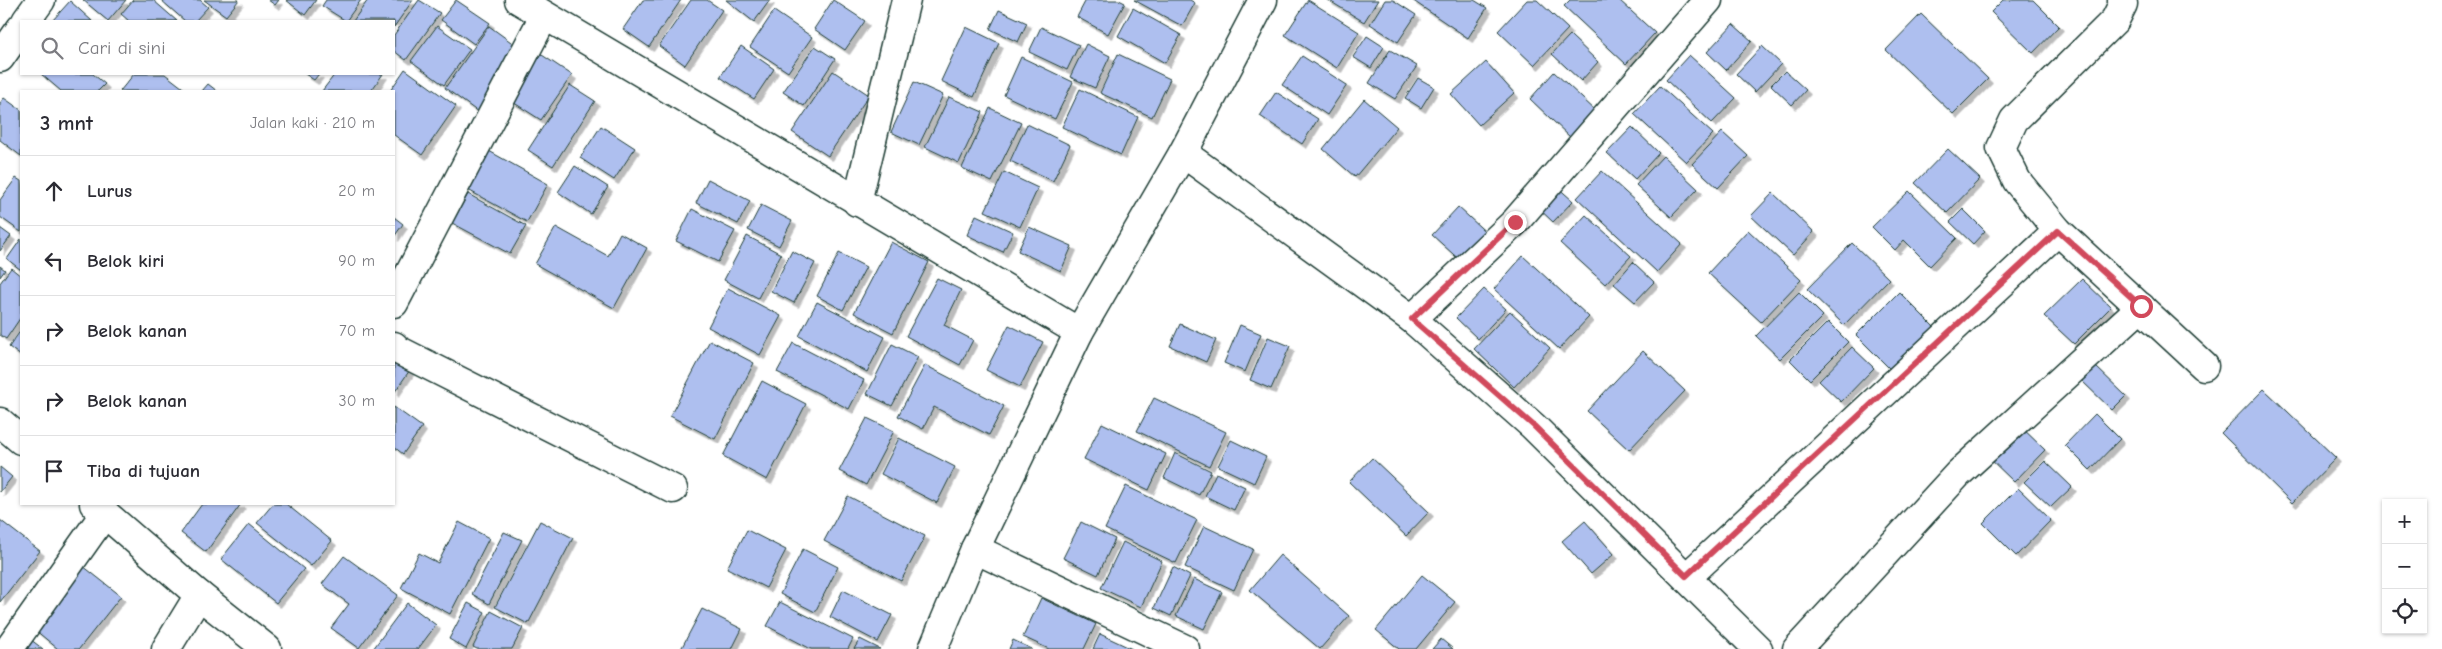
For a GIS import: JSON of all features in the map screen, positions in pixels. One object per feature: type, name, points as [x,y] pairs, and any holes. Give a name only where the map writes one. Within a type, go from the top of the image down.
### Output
[{"type":"street","points":[[27,20],[41,0]]},
{"type":"street","points":[[519,0],[1079,332]]},
{"type":"street","points":[[857,202],[906,0]]},
{"type":"street","points":[[933,649],[975,549],[1079,332],[1183,153],[1263,0]]},
{"type":"street","points":[[1412,319],[1515,222],[1708,0]]},
{"type":"street","points":[[2122,0],[2123,4],[2115,20],[2014,120],[2000,148],[2017,182],[2058,231],[2204,366]]},
{"type":"street","points":[[395,301],[544,16]]},
{"type":"street","points":[[0,58],[20,29]]},
{"type":"street","points":[[1183,153],[1412,319],[1534,426],[1758,649]]},
{"type":"street","points":[[1686,576],[2058,231]]},
{"type":"street","points":[[1797,649],[1958,474],[2141,306]]},
{"type":"street","points":[[395,347],[673,489]]},
{"type":"street","points":[[0,422],[20,439]]},
{"type":"street","points":[[9,649],[100,508],[199,595],[267,649]]},
{"type":"street","points":[[975,549],[1185,649]]},
{"type":"street","points":[[166,649],[199,595]]},
{"type":"building","points":[[83,0],[126,0],[107,20]]},
{"type":"building","points":[[133,0],[153,0],[176,20],[128,20],[121,14]]},
{"type":"building","points":[[161,0],[200,0],[208,7],[196,20],[184,20]]},
{"type":"building","points":[[204,0],[239,0],[226,16]]},
{"type":"building","points":[[268,0],[279,0],[275,5]]},
{"type":"building","points":[[286,0],[316,0],[305,15]]},
{"type":"building","points":[[326,0],[361,0],[347,20],[322,6]]},
{"type":"building","points":[[368,0],[413,0],[395,26],[395,20],[354,20]]},
{"type":"building","points":[[419,0],[440,13],[406,60],[395,52],[395,34]]},
{"type":"building","points":[[456,0],[490,23],[474,44],[441,20]]},
{"type":"building","points":[[643,0],[681,0],[649,47],[623,29]]},
{"type":"building","points":[[691,0],[707,0],[722,10],[685,65],[659,46]]},
{"type":"building","points":[[726,0],[770,0],[754,22]]},
{"type":"building","points":[[833,0],[865,21],[845,50],[814,29]]},
{"type":"building","points":[[1086,0],[1119,0],[1125,3],[1108,34],[1077,17]]},
{"type":"building","points":[[1134,0],[1190,0],[1195,3],[1182,26]]},
{"type":"building","points":[[1308,0],[1359,32],[1337,68],[1285,35]]},
{"type":"building","points":[[1328,0],[1378,0],[1364,22]]},
{"type":"building","points":[[1385,0],[1393,0],[1416,15],[1398,42],[1370,24]]},
{"type":"building","points":[[1412,0],[1474,0],[1487,8],[1468,38]]},
{"type":"building","points":[[1527,0],[1537,0],[1568,29],[1534,65],[1498,31]]},
{"type":"building","points":[[1570,0],[1619,0],[1655,33],[1626,64],[1564,6]]},
{"type":"building","points":[[2003,0],[2033,0],[2059,26],[2033,53],[1991,12]]},
{"type":"building","points":[[70,1],[91,20],[53,20]]},
{"type":"building","points":[[1133,8],[1181,35],[1165,63],[1118,36]]},
{"type":"building","points":[[999,10],[1027,23],[1018,42],[990,29]]},
{"type":"building","points":[[774,11],[812,37],[788,72],[750,47]]},
{"type":"building","points":[[1921,14],[1988,79],[1953,114],[1886,50]]},
{"type":"building","points":[[1733,24],[1752,41],[1726,70],[1707,52]]},
{"type":"building","points":[[437,26],[470,49],[444,85],[411,61]]},
{"type":"building","points":[[489,26],[522,50],[478,112],[445,88]]},
{"type":"building","points":[[966,27],[999,43],[974,97],[941,81]]},
{"type":"building","points":[[1041,27],[1079,45],[1067,70],[1029,52]]},
{"type":"building","points":[[1570,35],[1598,62],[1581,81],[1552,54]]},
{"type":"building","points":[[1367,36],[1384,47],[1371,68],[1353,57]]},
{"type":"building","points":[[1086,44],[1110,56],[1095,88],[1070,77]]},
{"type":"building","points":[[741,46],[774,69],[754,99],[720,77]]},
{"type":"building","points":[[815,46],[835,59],[804,106],[783,92]]},
{"type":"building","points":[[1762,46],[1781,64],[1755,92],[1736,74]]},
{"type":"building","points":[[1390,50],[1417,66],[1395,99],[1369,83]]},
{"type":"building","points":[[539,53],[572,75],[541,120],[508,99]]},
{"type":"building","points":[[1118,54],[1170,79],[1152,117],[1100,93]]},
{"type":"building","points":[[1689,55],[1736,98],[1712,123],[1666,80]]},
{"type":"building","points":[[1302,56],[1347,85],[1327,115],[1282,85]]},
{"type":"building","points":[[1021,57],[1073,82],[1055,119],[1004,95]]},
{"type":"building","points":[[1486,62],[1514,93],[1479,125],[1451,94]]},
{"type":"building","points":[[405,69],[456,106],[422,155],[395,136],[395,90],[391,90]]},
{"type":"building","points":[[833,71],[869,95],[828,156],[792,132]]},
{"type":"building","points":[[1785,71],[1806,90],[1792,105],[1771,85]]},
{"type":"building","points":[[1554,72],[1597,112],[1571,138],[1530,99]]},
{"type":"building","points":[[42,75],[94,75],[105,84],[99,90],[60,90]]},
{"type":"building","points":[[133,75],[166,75],[186,90],[121,90]]},
{"type":"building","points":[[306,75],[318,75],[314,80]]},
{"type":"building","points":[[334,75],[382,75],[372,90],[323,90]]},
{"type":"building","points":[[1418,78],[1434,87],[1421,108],[1405,98]]},
{"type":"building","points":[[914,82],[943,95],[919,145],[891,132]]},
{"type":"building","points":[[208,84],[216,90],[203,90]]},
{"type":"building","points":[[570,85],[595,101],[553,166],[528,150]]},
{"type":"building","points":[[1660,86],[1713,134],[1686,162],[1634,114]]},
{"type":"building","points":[[1080,89],[1138,117],[1121,155],[1062,127]]},
{"type":"building","points":[[1276,92],[1318,119],[1302,144],[1260,116]]},
{"type":"building","points":[[949,97],[983,112],[959,163],[925,147]]},
{"type":"building","points":[[4,98],[20,109],[20,155],[0,140],[0,103]]},
{"type":"building","points":[[1364,99],[1397,127],[1355,177],[1323,149]]},
{"type":"building","points":[[990,108],[1021,123],[992,182],[962,168]]},
{"type":"building","points":[[1027,124],[1070,145],[1053,181],[1010,161]]},
{"type":"building","points":[[601,126],[635,148],[614,180],[580,158]]},
{"type":"building","points":[[1632,127],[1659,153],[1635,179],[1607,153]]},
{"type":"building","points":[[1722,132],[1748,156],[1718,188],[1692,164]]},
{"type":"building","points":[[1948,149],[1980,179],[1947,213],[1915,183]]},
{"type":"building","points":[[489,151],[548,184],[527,222],[468,190]]},
{"type":"building","points":[[1663,156],[1698,189],[1671,217],[1636,185]]},
{"type":"building","points":[[575,166],[608,187],[591,214],[558,192]]},
{"type":"building","points":[[1602,171],[1682,244],[1657,272],[1577,198]]},
{"type":"building","points":[[1004,172],[1038,188],[1020,227],[985,211]]},
{"type":"building","points":[[16,178],[20,180],[20,231],[0,217],[0,200]]},
{"type":"building","points":[[708,179],[750,201],[738,224],[696,203]]},
{"type":"building","points":[[1555,185],[1573,201],[1553,222],[1535,205]]},
{"type":"building","points":[[1909,191],[1957,238],[1930,266],[1904,240],[1895,250],[1872,227]]},
{"type":"building","points":[[1773,193],[1814,232],[1793,255],[1751,216]]},
{"type":"building","points":[[468,194],[526,226],[510,254],[452,223]]},
{"type":"building","points":[[761,205],[792,221],[779,246],[748,230]]},
{"type":"building","points":[[1458,207],[1491,237],[1464,264],[1432,235]]},
{"type":"building","points":[[692,209],[735,231],[718,262],[676,241]]},
{"type":"building","points":[[1963,209],[1985,231],[1973,244],[1950,222]]},
{"type":"building","points":[[976,215],[1013,232],[1003,252],[967,235]]},
{"type":"building","points":[[1586,215],[1631,256],[1605,284],[1560,243]]},
{"type":"building","points":[[395,218],[403,224],[395,236]]},
{"type":"building","points":[[556,227],[608,256],[620,233],[647,248],[614,308],[535,264]]},
{"type":"building","points":[[1029,227],[1072,246],[1061,271],[1018,251]]},
{"type":"building","points":[[0,228],[11,236],[0,251]]},
{"type":"building","points":[[1748,230],[1801,280],[1761,322],[1708,273]]},
{"type":"building","points":[[747,236],[781,254],[758,298],[724,280]]},
{"type":"building","points":[[20,240],[20,269],[7,259]]},
{"type":"building","points":[[891,242],[929,262],[893,333],[854,313]]},
{"type":"building","points":[[1852,243],[1889,279],[1844,325],[1807,289]]},
{"type":"building","points":[[792,251],[815,263],[794,303],[771,291]]},
{"type":"building","points":[[839,253],[866,267],[843,310],[817,296]]},
{"type":"building","points":[[1523,256],[1589,317],[1559,349],[1494,289]]},
{"type":"building","points":[[1633,262],[1654,282],[1635,302],[1614,284]]},
{"type":"building","points":[[0,266],[5,270],[0,277]]},
{"type":"building","points":[[11,268],[20,275],[20,318],[6,339],[0,335],[0,283]]},
{"type":"building","points":[[937,278],[961,290],[944,325],[973,340],[960,365],[906,336]]},
{"type":"building","points":[[2082,279],[2111,307],[2074,344],[2044,316]]},
{"type":"building","points":[[728,288],[781,316],[760,355],[708,327]]},
{"type":"building","points":[[1484,289],[1506,309],[1478,339],[1456,318]]},
{"type":"building","points":[[1799,292],[1823,316],[1780,359],[1756,336]]},
{"type":"building","points":[[1899,292],[1938,331],[1895,374],[1856,335]]},
{"type":"building","points":[[817,302],[885,337],[867,372],[799,336]]},
{"type":"building","points":[[1510,311],[1550,348],[1514,387],[1474,349]]},
{"type":"building","points":[[1828,322],[1848,342],[1810,380],[1790,360]]},
{"type":"building","points":[[1180,324],[1216,340],[1206,362],[1170,346]]},
{"type":"building","points":[[1009,325],[1043,342],[1020,387],[986,370]]},
{"type":"building","points":[[1240,325],[1261,334],[1245,372],[1224,363]]},
{"type":"building","points":[[20,331],[20,355],[9,347]]},
{"type":"building","points":[[1268,337],[1290,346],[1271,389],[1250,380]]},
{"type":"building","points":[[710,340],[754,363],[715,439],[670,416]]},
{"type":"building","points":[[793,343],[864,380],[849,409],[777,372]]},
{"type":"building","points":[[892,344],[918,357],[892,406],[867,394]]},
{"type":"building","points":[[1852,347],[1874,368],[1841,402],[1819,381]]},
{"type":"building","points":[[1643,351],[1685,391],[1629,450],[1587,411]]},
{"type":"building","points":[[395,355],[412,367],[395,392]]},
{"type":"building","points":[[925,365],[1004,406],[989,435],[934,407],[923,429],[898,416]]},
{"type":"building","points":[[2094,365],[2126,396],[2112,410],[2080,379]]},
{"type":"building","points":[[762,381],[806,404],[767,480],[723,456]]},
{"type":"building","points":[[2264,389],[2336,458],[2292,503],[2221,433]]},
{"type":"building","points":[[1154,398],[1226,432],[1209,466],[1137,431]]},
{"type":"building","points":[[395,408],[422,427],[403,454],[395,448]]},
{"type":"building","points":[[2095,414],[2120,439],[2090,470],[2065,445]]},
{"type":"building","points":[[867,418],[894,431],[866,485],[839,471]]},
{"type":"building","points":[[1102,423],[1166,454],[1149,490],[1084,459]]},
{"type":"building","points":[[2017,423],[2045,450],[2014,482],[1986,455]]},
{"type":"building","points":[[899,438],[955,467],[937,503],[881,474]]},
{"type":"building","points":[[1231,440],[1266,457],[1254,483],[1218,466]]},
{"type":"building","points":[[1175,453],[1211,471],[1199,495],[1164,478]]},
{"type":"building","points":[[1372,458],[1429,512],[1406,536],[1349,482]]},
{"type":"building","points":[[2045,461],[2072,487],[2051,507],[2024,482]]},
{"type":"building","points":[[0,467],[12,477],[0,492]]},
{"type":"building","points":[[1216,473],[1245,487],[1234,510],[1205,496]]},
{"type":"building","points":[[1126,486],[1197,520],[1176,563],[1105,529]]},
{"type":"building","points":[[2018,488],[2051,520],[2016,556],[1983,523]]},
{"type":"building","points":[[848,496],[925,536],[901,581],[824,541]]},
{"type":"building","points":[[201,505],[240,505],[206,552],[181,533]]},
{"type":"building","points":[[272,505],[287,505],[332,541],[311,566],[257,523]]},
{"type":"building","points":[[0,520],[40,551],[0,602]]},
{"type":"building","points":[[540,521],[573,538],[528,624],[495,607]]},
{"type":"building","points":[[1585,521],[1614,554],[1591,574],[1562,541]]},
{"type":"building","points":[[459,522],[489,538],[450,614],[401,588],[419,553],[438,563]]},
{"type":"building","points":[[1081,522],[1115,539],[1098,575],[1063,558]]},
{"type":"building","points":[[249,524],[304,569],[276,603],[221,559]]},
{"type":"building","points":[[1204,526],[1253,549],[1234,590],[1185,567]]},
{"type":"building","points":[[747,530],[786,550],[766,588],[727,568]]},
{"type":"building","points":[[504,532],[522,540],[489,604],[472,594]]},
{"type":"building","points":[[1123,542],[1162,561],[1141,607],[1101,588]]},
{"type":"building","points":[[803,549],[838,567],[815,612],[780,594]]},
{"type":"building","points":[[1280,555],[1349,616],[1320,649],[1250,590]]},
{"type":"building","points":[[344,556],[398,595],[359,648],[331,628],[349,604],[322,584]]},
{"type":"building","points":[[78,562],[121,596],[79,649],[58,649],[29,625]]},
{"type":"building","points":[[1173,567],[1190,576],[1171,616],[1154,608]]},
{"type":"building","points":[[1422,575],[1455,602],[1416,649],[1399,649],[1376,630]]},
{"type":"building","points":[[1194,579],[1222,592],[1204,629],[1176,616]]},
{"type":"building","points":[[843,590],[892,615],[878,642],[830,617]]},
{"type":"building","points":[[1041,598],[1096,624],[1084,649],[1049,649],[1023,637]]},
{"type":"building","points":[[780,602],[853,639],[848,649],[811,649],[767,626]]},
{"type":"building","points":[[407,603],[436,625],[418,649],[373,649]]},
{"type":"building","points":[[468,603],[485,612],[466,649],[449,639]]},
{"type":"building","points":[[702,609],[742,629],[732,649],[681,649]]},
{"type":"building","points":[[491,611],[523,628],[512,649],[477,649],[473,647]]},
{"type":"building","points":[[1100,634],[1132,649],[1093,649]]},
{"type":"building","points":[[26,636],[43,649],[16,649]]},
{"type":"building","points":[[860,639],[880,649],[854,649]]},
{"type":"building","points":[[1441,639],[1453,649],[1432,649]]},
{"type":"building","points":[[1013,640],[1032,649],[1009,649]]},
{"type":"route","points":[[1515,222],[1412,319],[1534,426],[1686,576],[2058,231],[2141,306]]}]
